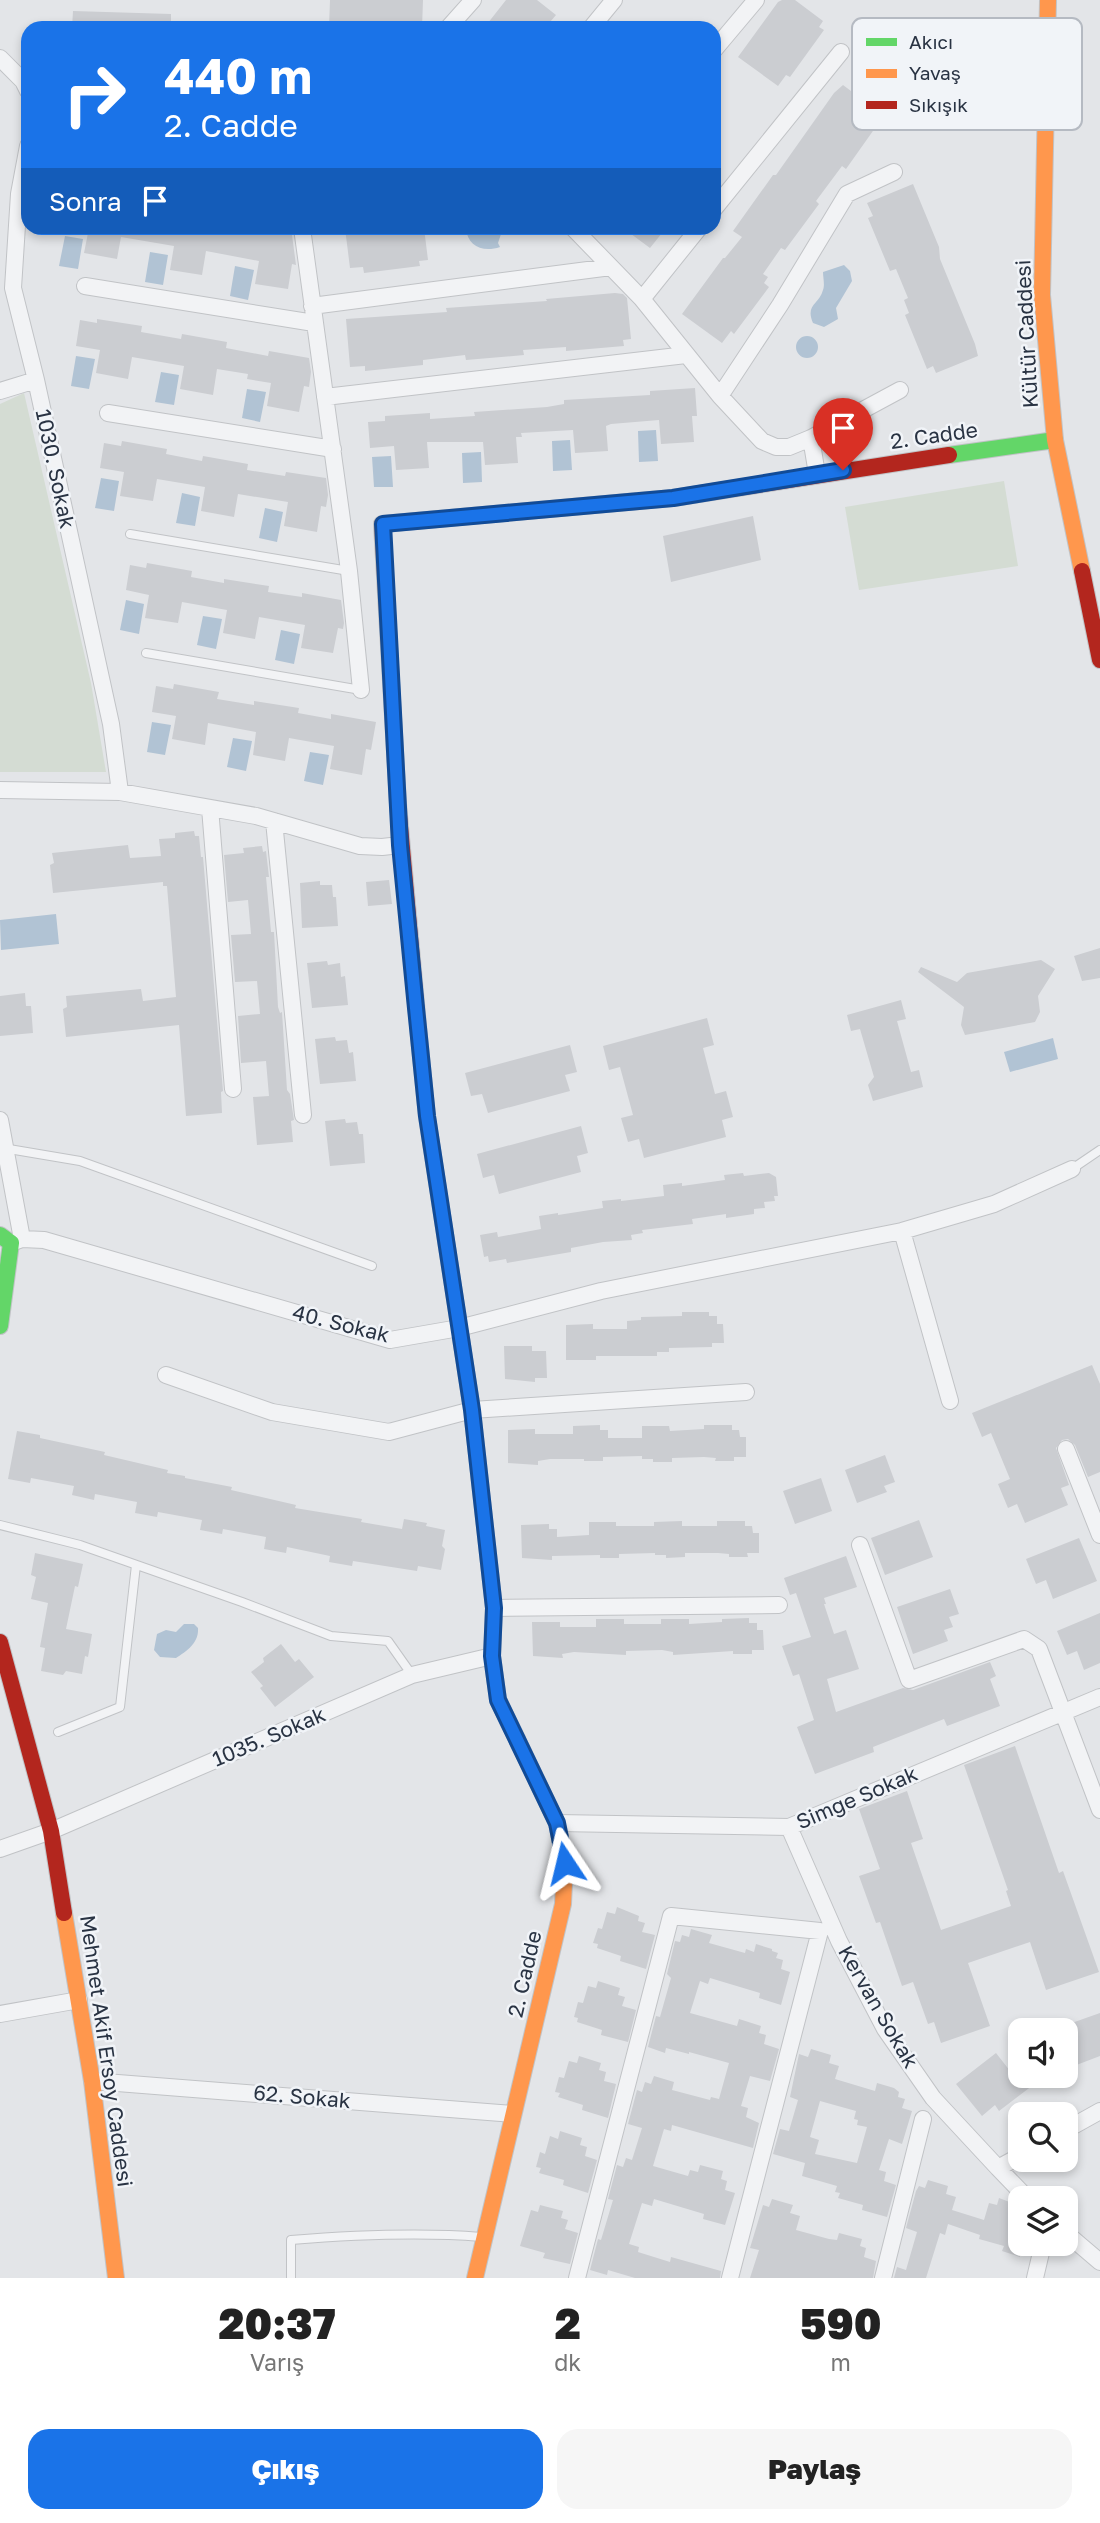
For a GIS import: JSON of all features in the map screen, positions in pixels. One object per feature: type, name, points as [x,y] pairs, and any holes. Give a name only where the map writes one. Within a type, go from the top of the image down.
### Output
[{"type":"street","points":[[454,21],[472,0]]},
{"type":"street","points":[[598,21],[614,0]]},
{"type":"street","points":[[721,42],[756,0]]},
{"type":"street","name":"Kültür Caddesi","points":[[1048,0],[1048,18]]},
{"type":"street","points":[[721,200],[841,52]]},
{"type":"street","points":[[0,58],[21,79]]},
{"type":"street","name":"Kültür Caddesi","points":[[1045,130],[1042,295],[1055,440],[1100,660]]},
{"type":"street","points":[[720,396],[847,194],[894,173]]},
{"type":"street","name":"1030. Sokak","points":[[21,183],[13,288],[36,380],[111,724],[120,792]]},
{"type":"street","points":[[303,235],[349,571],[361,690]]},
{"type":"street","points":[[580,235],[642,299],[720,396],[762,441],[776,447],[789,447],[901,390]]},
{"type":"street","points":[[642,299],[693,235]]},
{"type":"street","points":[[312,306],[611,267]]},
{"type":"street","points":[[85,286],[314,323]]},
{"type":"street","points":[[325,397],[686,355]]},
{"type":"street","points":[[0,391],[36,380]]},
{"type":"street","points":[[108,412],[333,449]]},
{"type":"street","points":[[811,438],[817,474]]},
{"type":"street","name":"2. Cadde","points":[[475,2278],[563,1904],[565,1863],[557,1823],[498,1700],[492,1656],[494,1608],[472,1410],[427,1116],[400,845],[383,524],[673,498],[817,474],[1055,440]]},
{"type":"street","points":[[0,790],[120,792],[274,821],[360,846],[400,845]]},
{"type":"street","points":[[210,808],[233,1089]]},
{"type":"street","points":[[274,821],[303,1115]]},
{"type":"street","points":[[0,1120],[11,1239],[0,1326]]},
{"type":"street","name":"40. Sokak","points":[[11,1239],[44,1240],[390,1340],[459,1328],[601,1291],[902,1231],[995,1204],[1072,1168]]},
{"type":"street","points":[[902,1231],[950,1401]]},
{"type":"street","points":[[166,1375],[272,1412],[389,1432],[472,1410],[746,1392]]},
{"type":"street","points":[[1066,1449],[1100,1535]]},
{"type":"street","points":[[860,1545],[909,1680],[1024,1639],[1039,1649],[1100,1810]]},
{"type":"street","points":[[494,1608],[779,1605]]},
{"type":"street","name":"Mehmet Akif Ersoy Caddesi","points":[[0,1642],[51,1831],[92,2081],[116,2278]]},
{"type":"street","name":"1035. Sokak","points":[[51,1831],[412,1675],[492,1656]]},
{"type":"street","name":"Simge Sokak","points":[[557,1823],[789,1827],[1100,1697]]},
{"type":"street","name":"Kervan Sokak","points":[[789,1827],[839,1941],[886,2029],[933,2098],[1015,2186]]},
{"type":"street","points":[[0,1849],[51,1831]]},
{"type":"street","points":[[577,2278],[671,1916],[820,1931],[730,2278]]},
{"type":"street","points":[[0,2014],[79,2000]]},
{"type":"street","name":"62. Sokak","points":[[92,2081],[513,2114]]},
{"type":"street","points":[[1078,2123],[1100,2110]]},
{"type":"street","points":[[883,2278],[923,2119]]},
{"type":"street","points":[[998,2168],[1008,2163]]},
{"type":"street","points":[[1078,2243],[1100,2262]]},
{"type":"street","points":[[1035,2278],[1040,2256]]},
{"type":"lane","points":[[130,534],[349,571]]},
{"type":"lane","points":[[146,653],[361,690]]},
{"type":"lane","points":[[3,1148],[80,1161],[372,1266]]},
{"type":"lane","points":[[1072,1168],[1100,1150]]},
{"type":"lane","points":[[0,1525],[80,1545],[242,1601],[331,1636],[388,1641],[412,1675]]},
{"type":"lane","points":[[58,1732],[120,1707],[136,1565]]},
{"type":"lane","points":[[291,2278],[291,2240],[358,2235],[447,2234],[484,2238]]},
{"type":"shaded area","points":[[24,393],[91,683],[106,772],[0,772],[0,404]]},
{"type":"shaded area","points":[[1004,481],[1018,566],[859,590],[845,507]]},
{"type":"water","points":[[467,235],[501,235],[498,243],[500,247],[482,248]]},
{"type":"water","points":[[65,236],[83,239],[78,269],[59,266]]},
{"type":"water","points":[[150,252],[168,255],[163,285],[145,282]]},
{"type":"water","points":[[844,265],[850,271],[852,281],[836,308],[838,319],[824,327],[813,323],[811,312],[823,290],[823,272]]},
{"type":"water","points":[[235,266],[254,270],[248,300],[230,296]]},
{"type":"water","points":[[807,336],[815,339],[818,347],[815,355],[807,358],[799,355],[796,347],[799,339]]},
{"type":"water","points":[[76,356],[95,359],[89,389],[71,386]]},
{"type":"water","points":[[161,372],[179,375],[174,405],[155,402]]},
{"type":"water","points":[[247,389],[266,392],[260,422],[242,418]]},
{"type":"water","points":[[656,430],[658,461],[639,462],[638,431]]},
{"type":"water","points":[[570,440],[572,470],[553,471],[552,441]]},
{"type":"water","points":[[481,452],[482,482],[463,483],[462,453]]},
{"type":"water","points":[[391,456],[393,487],[374,487],[372,457]]},
{"type":"water","points":[[101,478],[119,481],[114,511],[95,508]]},
{"type":"water","points":[[182,493],[200,497],[195,526],[176,523]]},
{"type":"water","points":[[265,508],[283,512],[277,542],[259,538]]},
{"type":"water","points":[[126,600],[144,604],[139,634],[120,630]]},
{"type":"water","points":[[203,616],[222,619],[216,649],[197,645]]},
{"type":"water","points":[[281,630],[300,634],[294,664],[275,660]]},
{"type":"water","points":[[152,722],[171,725],[165,755],[147,752]]},
{"type":"water","points":[[233,738],[252,741],[246,771],[227,767]]},
{"type":"water","points":[[310,752],[329,755],[323,785],[304,781]]},
{"type":"water","points":[[56,914],[59,944],[1,950],[0,920]]},
{"type":"water","points":[[1053,1038],[1058,1059],[1010,1072],[1004,1052]]},
{"type":"water","points":[[184,1624],[194,1624],[198,1628],[194,1642],[176,1658],[160,1657],[154,1650],[157,1634],[166,1630],[176,1632]]},
{"type":"building","points":[[330,0],[423,0],[422,21],[329,21]]},
{"type":"building","points":[[506,0],[537,0],[556,15],[551,21],[490,21]]},
{"type":"building","points":[[782,0],[795,0],[823,21],[819,27],[824,30],[790,77],[786,75],[778,86],[738,57]]},
{"type":"building","points":[[73,11],[171,14],[171,21],[72,21]]},
{"type":"building","points":[[843,85],[852,92],[852,130],[874,130],[846,169],[842,166],[816,201],[819,204],[785,250],[781,248],[763,274],[768,277],[764,283],[769,287],[734,334],[731,331],[722,343],[682,314],[742,237],[733,231],[834,93]]},
{"type":"building","points":[[913,184],[978,356],[936,373],[933,366],[927,369],[905,315],[909,313],[904,300],[908,298],[896,269],[890,271],[868,218],[873,216],[867,203]]},
{"type":"building","points":[[88,235],[292,235],[296,265],[292,264],[288,289],[255,284],[259,261],[206,251],[202,275],[170,270],[174,246],[121,237],[117,259],[84,253]]},
{"type":"building","points":[[346,235],[425,235],[428,260],[419,261],[420,266],[364,273],[363,267],[350,268]]},
{"type":"building","points":[[632,235],[660,235],[650,248]]},
{"type":"building","points":[[623,294],[627,298],[631,339],[623,340],[624,346],[566,351],[566,347],[523,350],[524,355],[466,360],[465,355],[423,360],[423,365],[365,371],[365,366],[350,367],[346,319],[447,312],[446,308]]},
{"type":"building","points":[[97,319],[142,326],[141,332],[181,339],[182,334],[227,342],[226,348],[268,356],[269,351],[309,358],[309,387],[304,386],[299,412],[267,406],[271,383],[247,379],[248,374],[217,369],[213,395],[180,389],[184,366],[132,357],[128,379],[96,373],[100,350],[76,346],[80,320],[97,323]]},
{"type":"building","points":[[695,388],[697,416],[692,416],[694,442],[661,444],[659,420],[606,426],[608,451],[575,453],[573,430],[521,433],[522,437],[516,437],[518,463],[485,465],[483,442],[427,442],[429,468],[396,470],[394,446],[370,448],[368,422],[385,421],[385,416],[430,413],[430,419],[475,416],[474,412],[547,407],[564,404],[564,400],[650,395],[650,391]]},
{"type":"building","points":[[122,441],[167,449],[166,454],[202,461],[203,456],[248,464],[247,470],[285,476],[286,472],[326,478],[326,507],[321,506],[317,532],[284,526],[288,502],[238,494],[234,517],[201,511],[205,487],[157,479],[153,501],[120,496],[124,472],[100,468],[104,443],[121,446]]},
{"type":"building","points":[[753,516],[761,560],[671,582],[663,536]]},
{"type":"building","points":[[147,563],[192,571],[191,577],[224,583],[224,579],[269,586],[268,592],[302,597],[302,593],[341,600],[343,629],[338,628],[333,653],[301,648],[305,625],[259,617],[255,639],[223,633],[227,610],[182,602],[178,623],[145,618],[149,595],[126,590],[130,565],[146,568]]},
{"type":"building","points":[[174,684],[219,692],[217,699],[299,708],[298,713],[331,719],[331,714],[376,722],[371,750],[366,749],[362,775],[330,769],[334,746],[289,738],[285,761],[253,755],[256,732],[208,723],[205,745],[172,739],[176,716],[152,712],[156,686],[173,689]]},
{"type":"building","points":[[194,831],[195,836],[199,836],[203,857],[223,1091],[222,1113],[186,1116],[179,1025],[66,1037],[63,1009],[67,1007],[66,996],[141,989],[143,1001],[176,997],[167,886],[163,886],[163,882],[53,893],[50,865],[54,863],[52,853],[128,845],[130,858],[161,856],[159,839],[175,838],[175,833]]},
{"type":"building","points":[[262,846],[263,852],[266,851],[269,877],[266,877],[271,932],[274,932],[278,1007],[280,1013],[282,1012],[287,1090],[294,1120],[291,1121],[293,1142],[257,1145],[253,1097],[269,1096],[266,1061],[241,1063],[238,1016],[260,1014],[257,981],[235,982],[231,935],[251,934],[248,900],[228,902],[224,855],[244,853],[243,848]]},
{"type":"building","points":[[389,880],[392,904],[368,906],[366,882]]},
{"type":"building","points":[[320,881],[320,885],[332,885],[333,897],[336,897],[338,926],[302,928],[300,883]]},
{"type":"building","points":[[1100,948],[1100,978],[1082,981],[1074,956]]},
{"type":"building","points":[[1041,960],[1055,969],[1038,996],[1040,1012],[1035,1022],[965,1035],[961,1025],[964,1007],[918,972],[921,967],[957,982],[967,973]]},
{"type":"building","points":[[327,961],[328,965],[340,963],[341,977],[345,976],[348,1005],[312,1008],[307,963]]},
{"type":"building","points":[[25,993],[26,1006],[31,1006],[33,1033],[0,1036],[0,996]]},
{"type":"building","points":[[901,1000],[906,1019],[897,1021],[911,1072],[919,1070],[923,1087],[873,1101],[868,1085],[874,1077],[860,1029],[851,1031],[847,1015]]},
{"type":"building","points":[[707,1018],[714,1045],[703,1048],[715,1094],[726,1091],[733,1117],[722,1120],[726,1137],[644,1158],[639,1139],[628,1142],[621,1118],[633,1115],[620,1067],[609,1070],[603,1046]]},
{"type":"building","points":[[335,1037],[336,1041],[347,1040],[349,1053],[353,1052],[356,1081],[320,1084],[315,1039]]},
{"type":"building","points":[[570,1045],[577,1072],[565,1075],[570,1091],[488,1113],[482,1094],[471,1096],[465,1073]]},
{"type":"building","points":[[345,1119],[346,1123],[357,1122],[359,1134],[363,1134],[365,1163],[330,1166],[325,1121]]},
{"type":"building","points":[[581,1126],[588,1153],[577,1156],[581,1172],[499,1194],[494,1175],[483,1178],[477,1154]]},
{"type":"building","points":[[743,1173],[744,1176],[769,1173],[776,1177],[778,1196],[774,1196],[775,1201],[764,1202],[765,1208],[754,1209],[754,1214],[726,1218],[726,1214],[692,1219],[693,1224],[642,1230],[643,1233],[631,1235],[632,1240],[571,1248],[571,1252],[507,1263],[506,1259],[489,1262],[488,1256],[484,1257],[480,1235],[497,1232],[498,1237],[541,1229],[539,1216],[603,1208],[602,1201],[664,1196],[663,1185],[682,1183],[682,1186],[725,1180],[724,1175]]},
{"type":"building","points":[[682,1312],[709,1312],[709,1316],[717,1316],[717,1324],[723,1324],[724,1343],[712,1343],[712,1347],[669,1348],[669,1352],[657,1352],[657,1356],[596,1356],[596,1360],[566,1360],[566,1325],[593,1324],[593,1329],[627,1329],[627,1321],[641,1320],[641,1317],[682,1316]]},
{"type":"building","points":[[504,1346],[532,1346],[532,1351],[546,1351],[547,1378],[535,1378],[535,1382],[505,1379]]},
{"type":"building","points":[[1092,1365],[1100,1384],[1100,1472],[1088,1477],[1075,1445],[1068,1439],[1062,1440],[1056,1448],[1069,1485],[1061,1488],[1068,1505],[1025,1523],[1017,1504],[1008,1508],[998,1484],[1010,1479],[991,1433],[982,1437],[972,1413]]},
{"type":"building","points":[[600,1425],[600,1430],[608,1430],[608,1438],[642,1438],[642,1426],[669,1426],[670,1431],[704,1429],[704,1425],[732,1425],[732,1430],[739,1430],[740,1437],[746,1437],[746,1457],[734,1457],[734,1461],[715,1461],[716,1458],[704,1457],[672,1458],[672,1462],[653,1462],[653,1459],[642,1459],[642,1456],[603,1457],[603,1461],[550,1459],[538,1461],[538,1465],[508,1463],[508,1430],[535,1429],[535,1434],[573,1434],[573,1426]]},
{"type":"building","points":[[17,1431],[105,1452],[104,1455],[168,1470],[167,1473],[185,1478],[232,1487],[231,1490],[296,1505],[295,1508],[362,1519],[361,1522],[402,1529],[404,1519],[427,1523],[426,1526],[445,1530],[441,1570],[418,1566],[417,1571],[353,1561],[352,1566],[329,1562],[330,1556],[287,1547],[286,1553],[264,1549],[266,1537],[223,1529],[222,1534],[200,1530],[202,1520],[158,1512],[157,1517],[135,1513],[137,1502],[95,1494],[94,1500],[72,1495],[74,1486],[31,1478],[30,1483],[8,1479]]},
{"type":"building","points":[[885,1455],[895,1482],[884,1486],[887,1492],[857,1503],[845,1470]]},
{"type":"building","points":[[821,1478],[832,1511],[795,1524],[783,1491]]},
{"type":"building","points":[[919,1520],[933,1557],[885,1575],[871,1538]]},
{"type":"building","points":[[682,1521],[682,1526],[717,1526],[717,1521],[745,1521],[745,1526],[752,1526],[753,1533],[759,1533],[759,1553],[747,1553],[748,1557],[685,1553],[685,1557],[666,1558],[666,1555],[655,1553],[619,1554],[619,1558],[600,1558],[600,1555],[552,1556],[552,1560],[522,1558],[521,1525],[549,1524],[549,1529],[557,1529],[557,1537],[589,1535],[589,1522],[616,1522],[616,1526],[654,1526],[654,1522]]},
{"type":"building","points":[[1079,1538],[1097,1581],[1053,1599],[1046,1580],[1036,1584],[1026,1559]]},
{"type":"building","points":[[35,1553],[83,1564],[78,1587],[75,1586],[66,1629],[92,1634],[82,1674],[66,1671],[63,1675],[41,1671],[45,1648],[40,1647],[48,1603],[31,1599],[36,1577],[31,1575]]},
{"type":"building","points":[[846,1556],[857,1587],[824,1598],[824,1604],[834,1634],[846,1630],[859,1669],[827,1679],[836,1712],[903,1688],[913,1690],[990,1662],[996,1676],[990,1679],[1000,1706],[947,1726],[944,1719],[873,1747],[874,1752],[815,1774],[797,1727],[814,1720],[799,1674],[793,1676],[782,1646],[811,1637],[796,1593],[790,1595],[784,1578]]},
{"type":"building","points":[[950,1589],[959,1614],[949,1617],[953,1627],[944,1630],[948,1641],[913,1654],[897,1607]]},
{"type":"building","points":[[1100,1613],[1100,1663],[1084,1670],[1077,1651],[1067,1655],[1057,1631]]},
{"type":"building","points":[[749,1618],[749,1623],[757,1623],[757,1630],[763,1630],[764,1650],[752,1650],[752,1654],[733,1654],[733,1651],[673,1655],[673,1652],[662,1650],[626,1651],[626,1655],[574,1652],[562,1654],[563,1658],[533,1656],[532,1622],[560,1622],[560,1627],[596,1627],[596,1619],[624,1619],[624,1624],[661,1624],[661,1619],[689,1619],[689,1624]]},
{"type":"building","points":[[281,1644],[295,1662],[299,1659],[314,1677],[275,1707],[251,1672]]},
{"type":"building","points":[[1015,1746],[1059,1873],[1063,1871],[1099,1972],[1046,1990],[1030,1942],[968,1963],[990,2026],[941,2043],[934,2022],[928,2024],[913,1982],[902,1986],[880,1922],[876,1923],[859,1876],[880,1869],[859,1809],[907,1791],[923,1839],[911,1843],[941,1930],[1011,1906],[1006,1891],[1008,1890],[964,1765]]},
{"type":"building","points":[[617,1907],[639,1916],[638,1921],[645,1923],[642,1932],[655,1935],[646,1969],[620,1961],[621,1956],[597,1948],[598,1944],[593,1943],[598,1928],[602,1929],[607,1912],[615,1914]]},
{"type":"building","points":[[691,1929],[712,1935],[709,1943],[745,1953],[746,1949],[754,1952],[756,1944],[778,1953],[776,1958],[783,1960],[781,1969],[790,1972],[781,2005],[759,1998],[760,1993],[710,1978],[708,1984],[700,1981],[690,2013],[737,2026],[739,2019],[761,2026],[759,2033],[766,2035],[764,2044],[779,2049],[770,2081],[750,2076],[741,2106],[748,2108],[746,2117],[759,2123],[753,2148],[672,2125],[671,2131],[664,2129],[653,2166],[688,2176],[690,2170],[698,2172],[700,2165],[723,2171],[721,2179],[727,2181],[725,2190],[735,2193],[725,2225],[703,2219],[704,2214],[654,2199],[652,2206],[642,2203],[629,2244],[639,2247],[638,2252],[670,2262],[671,2257],[721,2271],[720,2278],[635,2278],[608,2270],[607,2275],[590,2270],[613,2200],[608,2199],[617,2165],[623,2167],[626,2158],[632,2160],[642,2128],[628,2124],[637,2090],[642,2092],[645,2082],[651,2084],[654,2076],[674,2082],[672,2090],[710,2100],[711,2097],[719,2099],[729,2063],[689,2052],[666,2048],[665,2053],[648,2047],[656,2016],[660,2017],[671,1978],[667,1974],[675,1941],[680,1942],[682,1935],[689,1937]]},
{"type":"building","points":[[598,1981],[620,1988],[618,1995],[625,1997],[622,2006],[636,2010],[628,2042],[601,2035],[602,2030],[577,2022],[578,2018],[574,2017],[578,2002],[583,2003],[588,1986],[596,1988]]},
{"type":"building","points":[[1100,2013],[1100,2056],[1078,2064],[1078,2021]]},
{"type":"building","points":[[811,2049],[831,2055],[829,2063],[839,2066],[835,2079],[875,2091],[877,2083],[894,2088],[899,2092],[898,2097],[905,2099],[902,2108],[912,2111],[902,2144],[889,2139],[879,2170],[886,2172],[884,2181],[896,2185],[887,2217],[862,2210],[863,2205],[838,2198],[840,2193],[835,2192],[837,2186],[802,2176],[805,2163],[773,2154],[780,2129],[789,2131],[798,2100],[790,2097],[799,2054],[808,2057]],"holes":[[[820,2101],[856,2111],[854,2119],[858,2120],[857,2125],[867,2127],[857,2163],[815,2154],[819,2140],[810,2137]]]},
{"type":"building","points":[[996,2053],[1008,2068],[1008,2088],[1029,2088],[999,2111],[995,2105],[982,2116],[956,2084]]},
{"type":"building","points":[[579,2056],[601,2063],[599,2070],[606,2072],[604,2081],[616,2084],[608,2118],[582,2110],[583,2105],[558,2097],[560,2093],[555,2092],[559,2077],[564,2078],[569,2061],[577,2063]]},
{"type":"building","points":[[560,2131],[582,2138],[580,2145],[587,2147],[585,2156],[597,2160],[588,2193],[563,2185],[564,2180],[539,2173],[541,2168],[536,2167],[540,2152],[545,2154],[550,2136],[558,2139]]},
{"type":"building","points":[[928,2180],[948,2186],[946,2194],[956,2197],[952,2210],[984,2220],[989,2203],[997,2205],[999,2198],[1008,2201],[1008,2253],[1002,2251],[1004,2246],[979,2239],[980,2235],[948,2224],[945,2235],[940,2233],[926,2278],[894,2278],[897,2267],[906,2270],[917,2232],[906,2228],[916,2191],[919,2186],[925,2188]]},
{"type":"building","points":[[772,2199],[793,2205],[790,2213],[800,2216],[796,2230],[829,2239],[837,2240],[839,2233],[862,2239],[860,2246],[866,2248],[864,2257],[876,2261],[873,2278],[750,2278],[759,2250],[750,2248],[763,2205],[769,2207]]},
{"type":"building","points":[[540,2205],[563,2211],[561,2218],[568,2220],[565,2229],[578,2233],[570,2264],[543,2258],[545,2253],[520,2246],[531,2210],[538,2212]]},
{"type":"traffic: fast","points":[[949,455],[1055,440]]},
{"type":"traffic: fast","points":[[419,1037],[427,1117],[472,1410],[494,1608],[492,1656],[498,1700],[517,1739]]},
{"type":"traffic: fast","points":[[0,1235],[11,1243],[0,1326]]},
{"type":"traffic: slow","points":[[1048,0],[1048,18]]},
{"type":"traffic: slow","points":[[1045,130],[1042,295],[1055,440],[1082,571]]},
{"type":"traffic: slow","points":[[398,804],[382,524],[627,502]]},
{"type":"traffic: slow","points":[[475,2278],[563,1904],[565,1863],[557,1823],[517,1739]]},
{"type":"traffic: slow","points":[[64,1913],[92,2081],[116,2278]]},
{"type":"traffic: jam","points":[[627,502],[673,498],[949,455]]},
{"type":"traffic: jam","points":[[1082,571],[1100,660]]},
{"type":"traffic: jam","points":[[398,804],[419,1037]]},
{"type":"traffic: jam","points":[[0,1642],[51,1831],[64,1913]]},
{"type":"route","points":[[565,1863],[557,1823],[522,1745],[498,1700],[492,1656],[494,1608],[472,1410],[427,1116],[400,845],[383,524],[673,498],[843,470]]}]
